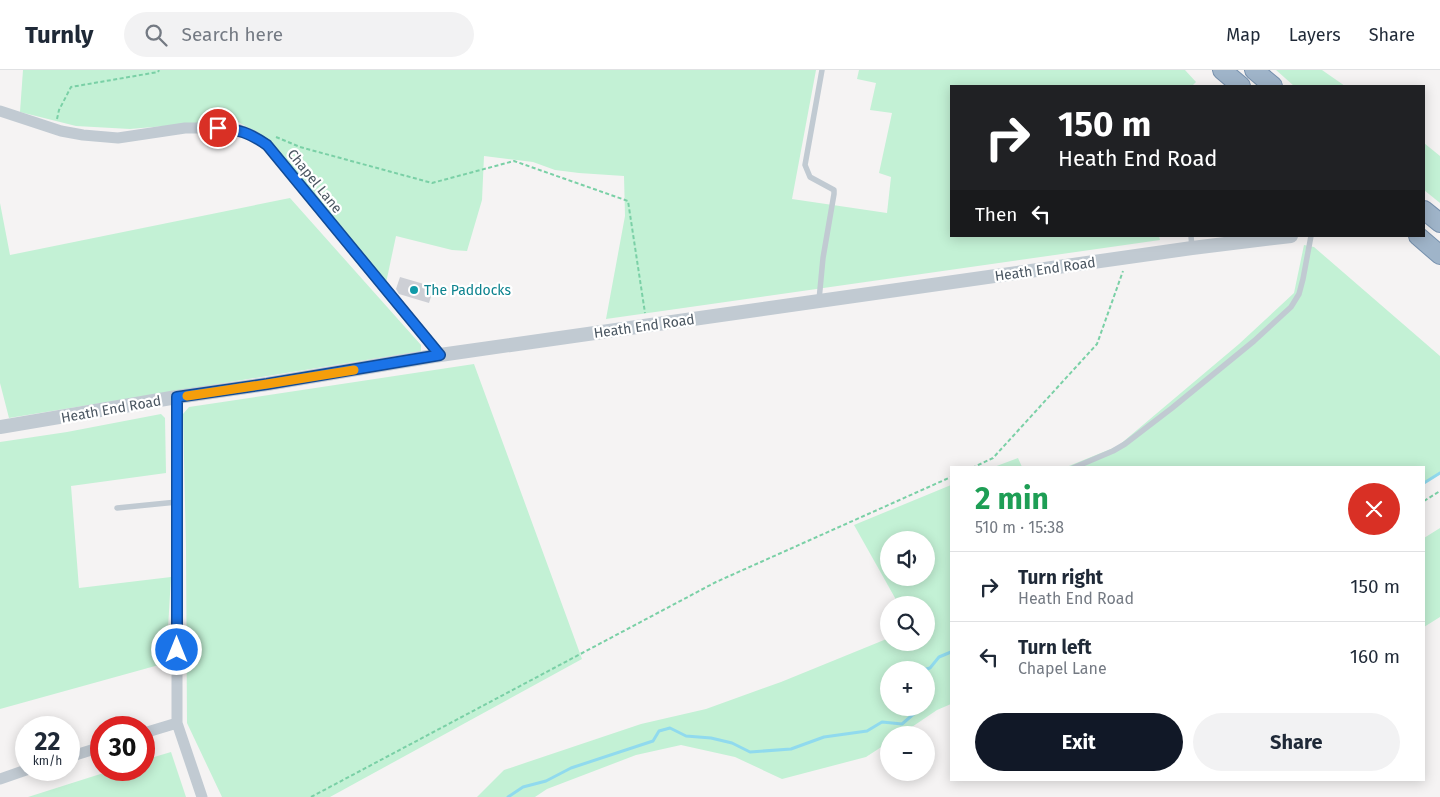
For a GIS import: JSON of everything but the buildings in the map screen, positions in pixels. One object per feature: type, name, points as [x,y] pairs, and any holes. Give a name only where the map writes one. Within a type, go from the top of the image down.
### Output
[{"type":"highway","points":[[1222,70],[1240,85]]},
{"type":"highway","points":[[1254,70],[1272,85]]},
{"type":"highway","points":[[1425,211],[1440,223]]},
{"type":"highway","points":[[1417,237],[1440,254]]},
{"type":"street","name":"Chapel Lane","points":[[0,111],[61,131],[91,136],[118,138],[185,128],[218,128],[240,130],[254,136],[267,145],[440,355]]},
{"type":"street","name":"Heath End Road","points":[[0,427],[440,355],[1128,257],[1192,242],[1274,237]]},
{"type":"street","points":[[177,397],[177,723],[202,797]]},
{"type":"street","points":[[155,730],[177,723]]},
{"type":"street","points":[[0,778],[15,773]]},
{"type":"lane","points":[[818,302],[834,190],[810,177],[805,166],[822,70]]},
{"type":"lane","points":[[1078,466],[1125,444],[1239,353],[1290,307],[1299,294],[1304,279],[1311,237]]},
{"type":"lane","points":[[117,508],[177,502]]},
{"type":"path","points":[[55,125],[59,110],[71,87],[158,72],[159,70]]},
{"type":"path","points":[[273,136],[300,147],[432,183],[514,161],[628,201],[647,325]]},
{"type":"path","points":[[976,466],[993,458],[1097,344],[1128,257]]},
{"type":"path","points":[[311,797],[716,582],[950,477]]},
{"type":"path","points":[[1425,500],[1440,491]]},
{"type":"green space","points":[[23,70],[816,70],[792,199],[887,213],[891,177],[879,173],[892,113],[870,110],[876,83],[857,79],[859,70],[1185,70],[1196,82],[1193,85],[950,85],[950,237],[1159,237],[1160,240],[606,319],[625,216],[624,176],[555,170],[533,162],[484,156],[482,200],[467,251],[452,250],[396,236],[386,283],[267,139],[235,120],[130,129],[76,126],[20,112]]},
{"type":"green space","points":[[1276,70],[1322,70],[1344,85],[1293,85]]},
{"type":"green space","points":[[1425,144],[1440,156],[1440,203],[1425,191]]},
{"type":"green space","points":[[290,198],[421,345],[421,351],[9,418],[0,383],[0,203],[10,255]]},
{"type":"green space","points":[[1304,245],[1314,247],[1440,356],[1440,473],[1425,482],[1425,466],[1069,466],[1118,446],[1239,344],[1294,293]]},
{"type":"green space","points":[[474,364],[582,659],[330,797],[222,797],[187,723],[183,414],[189,407]]},
{"type":"green space","points":[[161,414],[165,418],[166,473],[71,486],[79,588],[171,577],[166,663],[0,709],[0,442],[67,432]]},
{"type":"green space","points":[[1018,458],[1022,466],[997,466]]},
{"type":"green space","points":[[950,485],[950,704],[935,711],[935,661],[880,661],[880,716],[928,716],[913,726],[880,726],[880,748],[866,757],[782,779],[735,757],[681,745],[636,755],[547,789],[535,797],[477,797],[504,770],[641,724],[706,709],[781,682],[880,642],[880,651],[935,651],[935,596],[894,596],[888,586],[935,586],[935,531],[880,531],[880,571],[854,525]]},
{"type":"green space","points":[[1440,528],[1440,617],[1425,626],[1425,537]]},
{"type":"green space","points":[[171,752],[186,797],[28,797],[90,777],[90,781],[155,781],[155,757]]},
{"type":"waterway","points":[[1425,482],[1440,473]]},
{"type":"waterway","points":[[935,662],[939,657],[950,652]]},
{"type":"waterway","points":[[508,797],[523,787],[546,781],[571,768],[653,741],[659,731],[670,728],[686,736],[711,738],[732,743],[750,752],[791,749],[824,737],[867,731],[882,722],[902,724],[911,716]]},
{"type":"slow traffic","points":[[187,396],[354,370]]},
{"type":"place","name":"The Paddocks","points":[[414,290]]},
{"type":"route","points":[[177,650],[177,397],[440,355],[267,145],[254,136],[240,130],[218,128]]}]
